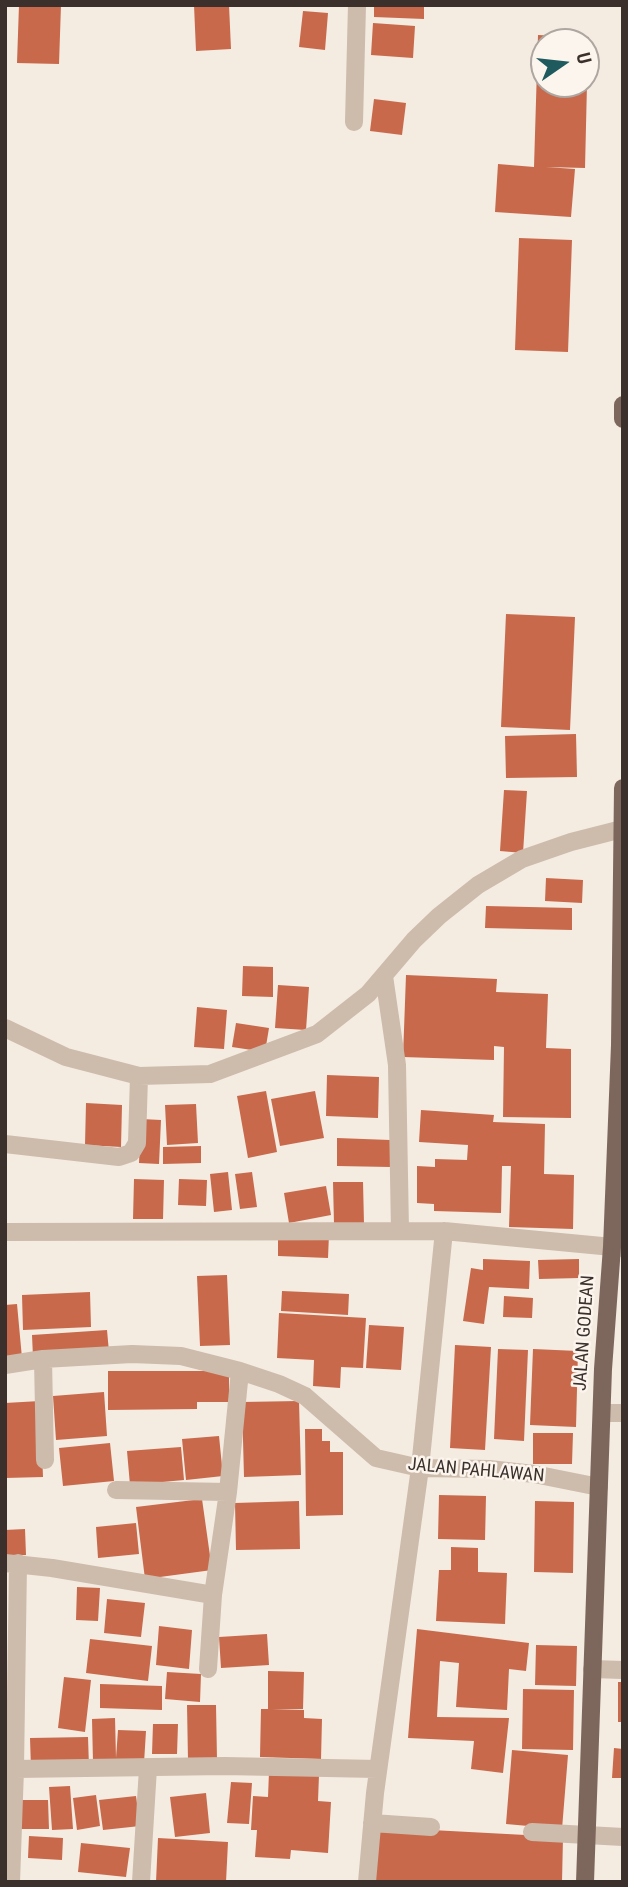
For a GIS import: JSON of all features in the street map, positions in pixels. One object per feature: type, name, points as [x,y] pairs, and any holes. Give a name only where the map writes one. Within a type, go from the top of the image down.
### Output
[{"type":"main road","points":[[623,405],[623,419]]},
{"type":"main road","name":"JALAN GODEAN","points":[[585,1882],[602,1413],[617,1248],[623,788]]},
{"type":"street","points":[[354,122],[357,5]]},
{"type":"street","points":[[5,1028],[66,1057],[139,1076],[210,1074],[317,1034],[368,994],[431,924],[478,885],[522,859],[571,842],[622,829]]},
{"type":"street","points":[[384,976],[397,1065],[400,1231]]},
{"type":"street","points":[[5,1144],[119,1157],[131,1153],[137,1143],[139,1076]]},
{"type":"street","points":[[5,1232],[444,1231],[617,1248]]},
{"type":"street","points":[[367,1882],[378,1769],[420,1468],[444,1231]]},
{"type":"street","name":"JALAN PAHLAWAN","points":[[5,1365],[43,1359],[132,1354],[181,1356],[240,1371],[305,1396],[376,1458],[420,1468],[523,1473],[599,1487]]},
{"type":"street","points":[[43,1359],[45,1460]]},
{"type":"street","points":[[208,1669],[213,1595],[228,1492],[240,1371]]},
{"type":"street","points":[[602,1413],[623,1413]]},
{"type":"street","points":[[116,1490],[228,1492]]},
{"type":"street","points":[[11,1882],[15,1769],[12,1563],[213,1595]]},
{"type":"street","points":[[592,1669],[623,1670]]},
{"type":"street","points":[[15,1769],[224,1766],[378,1769]]},
{"type":"street","points":[[141,1882],[148,1768]]},
{"type":"street","points":[[372,1823],[431,1827]]},
{"type":"street","points":[[532,1832],[623,1837]]},
{"type":"building","points":[[19,5],[61,5],[59,64],[17,63]]},
{"type":"building","points":[[194,5],[229,5],[231,49],[196,51]]},
{"type":"building","points":[[374,5],[424,5],[424,19],[374,17]]},
{"type":"building","points":[[303,11],[328,13],[325,50],[299,47]]},
{"type":"building","points":[[373,23],[415,26],[413,58],[371,55]]},
{"type":"building","points":[[536,98],[587,98],[585,168],[546,167],[575,169],[571,217],[495,212],[498,164],[534,167]]},
{"type":"building","points":[[374,99],[406,103],[402,135],[370,131]]},
{"type":"building","points":[[519,238],[572,240],[568,352],[515,350]]},
{"type":"building","points":[[506,614],[575,617],[570,730],[501,727]]},
{"type":"building","points":[[576,734],[577,777],[506,778],[505,736]]},
{"type":"building","points":[[504,790],[527,791],[523,853],[500,851]]},
{"type":"building","points":[[546,878],[583,880],[582,903],[545,901]]},
{"type":"building","points":[[486,906],[572,908],[572,930],[485,928]]},
{"type":"building","points":[[243,966],[273,967],[273,997],[242,996]]},
{"type":"building","points":[[406,975],[497,979],[496,992],[548,994],[546,1048],[571,1049],[571,1118],[503,1117],[504,1047],[494,1046],[494,1060],[403,1057]]},
{"type":"building","points":[[278,985],[309,987],[306,1030],[275,1028]]},
{"type":"building","points":[[197,1007],[227,1010],[224,1049],[194,1047]]},
{"type":"building","points":[[236,1023],[269,1028],[265,1052],[232,1047]]},
{"type":"building","points":[[327,1075],[379,1077],[378,1118],[326,1116]]},
{"type":"building","points":[[266,1091],[277,1152],[248,1158],[237,1096]]},
{"type":"building","points":[[315,1091],[324,1138],[280,1146],[271,1099]]},
{"type":"building","points":[[86,1103],[122,1105],[121,1147],[85,1145]]},
{"type":"building","points":[[196,1104],[198,1143],[167,1145],[165,1105]]},
{"type":"building","points":[[421,1110],[494,1115],[493,1122],[545,1124],[544,1174],[574,1175],[573,1229],[509,1227],[511,1166],[502,1166],[501,1213],[434,1211],[434,1204],[417,1203],[417,1166],[435,1167],[435,1159],[467,1160],[468,1145],[419,1142]]},
{"type":"building","points":[[141,1119],[161,1120],[159,1164],[139,1163]]},
{"type":"building","points":[[337,1138],[390,1140],[390,1167],[337,1166]]},
{"type":"building","points":[[201,1146],[201,1163],[163,1164],[163,1147]]},
{"type":"building","points":[[228,1172],[232,1210],[214,1212],[210,1174]]},
{"type":"building","points":[[252,1172],[257,1207],[240,1209],[235,1174]]},
{"type":"building","points":[[134,1179],[164,1180],[163,1219],[133,1219]]},
{"type":"building","points":[[179,1179],[207,1180],[206,1206],[178,1205]]},
{"type":"building","points":[[333,1182],[363,1182],[364,1224],[334,1224]]},
{"type":"building","points":[[326,1186],[331,1215],[289,1223],[284,1193]]},
{"type":"building","points":[[278,1233],[329,1234],[328,1258],[278,1256]]},
{"type":"building","points":[[483,1259],[530,1261],[529,1289],[489,1287],[484,1324],[463,1321],[471,1268],[483,1270]]},
{"type":"building","points":[[579,1259],[579,1278],[539,1279],[538,1260]]},
{"type":"building","points":[[227,1275],[230,1345],[200,1346],[197,1276]]},
{"type":"building","points":[[282,1291],[349,1294],[348,1315],[281,1311]]},
{"type":"building","points":[[90,1292],[91,1327],[23,1330],[22,1295]]},
{"type":"building","points":[[504,1296],[533,1298],[532,1318],[503,1317]]},
{"type":"building","points":[[17,1304],[22,1358],[5,1360],[5,1305]]},
{"type":"building","points":[[279,1313],[366,1318],[363,1368],[341,1367],[340,1388],[313,1386],[314,1360],[277,1358]]},
{"type":"building","points":[[369,1325],[404,1327],[401,1370],[366,1368]]},
{"type":"building","points":[[107,1330],[109,1352],[33,1357],[32,1335]]},
{"type":"building","points":[[455,1345],[491,1347],[485,1450],[450,1448]]},
{"type":"building","points":[[498,1349],[528,1350],[524,1441],[494,1439]]},
{"type":"building","points":[[533,1349],[578,1351],[576,1427],[530,1425]]},
{"type":"building","points":[[108,1371],[229,1371],[229,1402],[197,1402],[197,1409],[108,1410]]},
{"type":"building","points":[[104,1392],[107,1436],[56,1440],[53,1396]]},
{"type":"building","points":[[40,1401],[43,1477],[5,1478],[5,1403]]},
{"type":"building","points":[[299,1401],[301,1475],[244,1477],[242,1402]]},
{"type":"building","points":[[305,1429],[322,1429],[322,1441],[330,1441],[330,1452],[343,1452],[343,1515],[306,1516]]},
{"type":"building","points":[[533,1433],[573,1433],[572,1464],[533,1464]]},
{"type":"building","points":[[219,1436],[223,1476],[186,1480],[182,1439]]},
{"type":"building","points":[[110,1443],[114,1481],[63,1486],[59,1448]]},
{"type":"building","points":[[181,1447],[184,1480],[130,1485],[127,1451]]},
{"type":"building","points":[[439,1495],[486,1496],[485,1540],[438,1539]]},
{"type":"building","points":[[202,1499],[212,1570],[145,1579],[136,1507]]},
{"type":"building","points":[[299,1501],[300,1549],[236,1550],[235,1503]]},
{"type":"building","points":[[535,1501],[574,1502],[573,1573],[534,1572]]},
{"type":"building","points":[[136,1523],[139,1554],[98,1558],[96,1527]]},
{"type":"building","points":[[25,1529],[26,1555],[5,1556],[5,1530]]},
{"type":"building","points":[[451,1547],[478,1548],[478,1572],[507,1573],[505,1624],[436,1621],[439,1570],[451,1570]]},
{"type":"building","points":[[77,1587],[100,1588],[98,1621],[76,1620]]},
{"type":"building","points":[[107,1599],[145,1603],[141,1637],[104,1633]]},
{"type":"building","points":[[159,1626],[192,1630],[189,1669],[156,1665]]},
{"type":"building","points":[[417,1629],[529,1643],[526,1671],[509,1669],[507,1710],[456,1707],[459,1663],[440,1661],[437,1717],[509,1718],[503,1773],[471,1769],[474,1741],[408,1738]]},
{"type":"building","points":[[267,1634],[269,1665],[221,1668],[219,1637]]},
{"type":"building","points":[[90,1639],[152,1646],[148,1681],[86,1673]]},
{"type":"building","points":[[536,1645],[577,1646],[576,1686],[535,1685]]},
{"type":"building","points":[[268,1671],[304,1672],[303,1709],[272,1709],[304,1710],[304,1718],[322,1719],[321,1759],[260,1757],[261,1709],[268,1709]]},
{"type":"building","points":[[167,1672],[201,1674],[200,1702],[165,1699]]},
{"type":"building","points":[[64,1677],[91,1680],[85,1732],[58,1728]]},
{"type":"building","points":[[618,1682],[623,1682],[623,1722],[618,1722]]},
{"type":"building","points":[[100,1684],[162,1686],[162,1710],[100,1708]]},
{"type":"building","points":[[523,1689],[574,1690],[573,1750],[522,1749]]},
{"type":"building","points":[[187,1705],[216,1705],[217,1760],[188,1760]]},
{"type":"building","points":[[115,1718],[116,1758],[118,1730],[146,1731],[144,1763],[93,1762],[92,1719]]},
{"type":"building","points":[[153,1724],[178,1724],[177,1754],[152,1754]]},
{"type":"building","points":[[88,1737],[89,1767],[31,1768],[30,1738]]},
{"type":"building","points":[[614,1748],[623,1749],[623,1778],[612,1778]]},
{"type":"building","points":[[512,1750],[568,1755],[562,1829],[506,1824]]},
{"type":"building","points":[[269,1772],[319,1775],[318,1801],[331,1802],[328,1853],[291,1850],[290,1859],[255,1857],[257,1830],[251,1830],[253,1796],[268,1797]]},
{"type":"building","points":[[231,1782],[252,1783],[249,1824],[227,1823]]},
{"type":"building","points":[[70,1786],[73,1829],[52,1830],[49,1787]]},
{"type":"building","points":[[206,1793],[210,1833],[175,1837],[170,1797]]},
{"type":"building","points":[[96,1795],[100,1826],[77,1830],[73,1798]]},
{"type":"building","points":[[136,1796],[140,1826],[103,1830],[99,1800]]},
{"type":"building","points":[[16,1800],[48,1800],[49,1829],[17,1829]]},
{"type":"building","points":[[375,1827],[563,1837],[562,1882],[372,1882]]},
{"type":"building","points":[[29,1836],[63,1838],[62,1860],[28,1858]]},
{"type":"building","points":[[158,1838],[228,1842],[226,1882],[156,1882]]},
{"type":"building","points":[[81,1843],[130,1848],[126,1877],[78,1872]]}]
